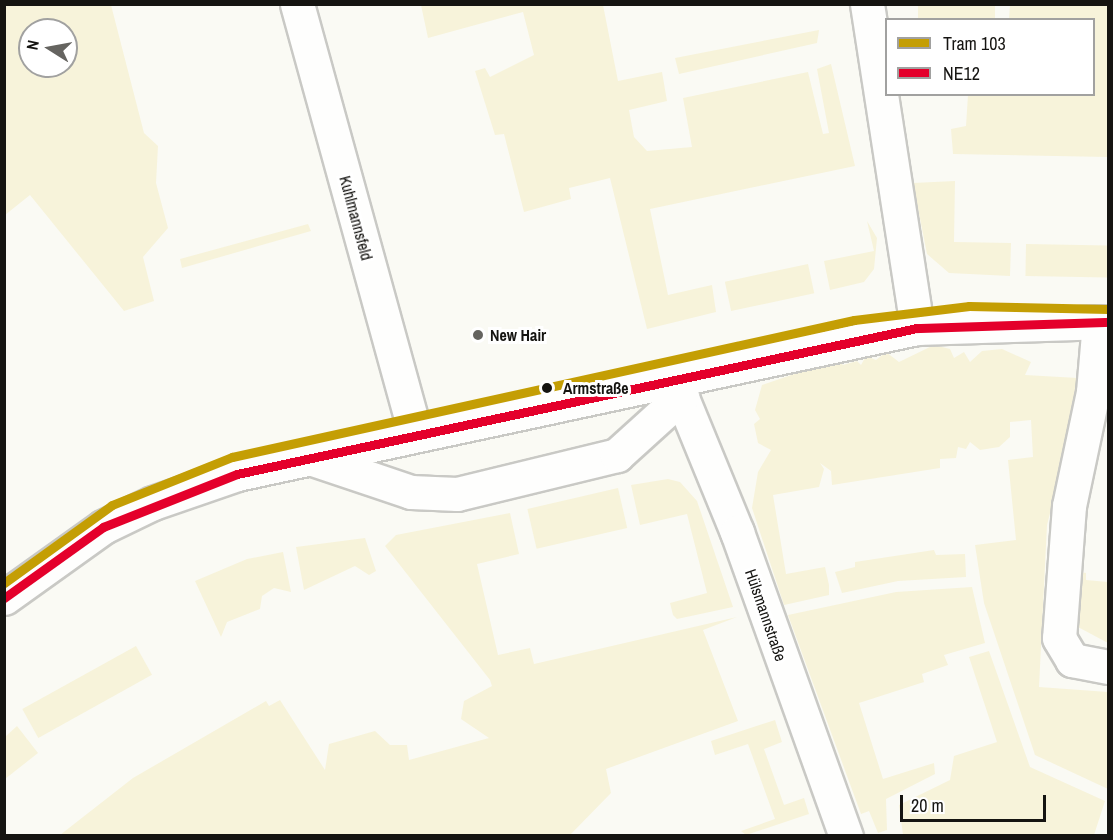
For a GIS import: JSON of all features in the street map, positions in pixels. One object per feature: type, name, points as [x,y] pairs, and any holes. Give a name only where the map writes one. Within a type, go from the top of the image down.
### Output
[{"type":"street","name":"Kuhlmannsfeld","points":[[297,4],[415,432]]},
{"type":"street","points":[[867,4],[916,328]]},
{"type":"street","points":[[4,598],[86,536],[134,511],[220,478],[415,432],[678,386],[916,328],[1104,322],[1093,392],[1069,506],[1059,638],[1072,660],[1108,667]]},
{"type":"street","points":[[308,457],[411,492],[457,494],[617,455],[678,386]]},
{"type":"street","name":"Hülsmannstraße","points":[[678,386],[846,836]]},
{"type":"shaded area","points":[[5,4],[111,5],[144,133],[158,146],[156,183],[168,228],[143,257],[154,301],[124,311],[30,195],[5,215]]},
{"type":"shaded area","points":[[421,5],[603,5],[618,81],[662,72],[667,101],[629,110],[634,137],[647,151],[692,147],[683,98],[808,72],[823,134],[829,133],[817,69],[831,64],[855,166],[650,209],[668,295],[712,285],[716,312],[647,329],[610,178],[569,188],[571,199],[524,212],[504,134],[495,135],[475,71],[485,68],[490,77],[534,55],[523,12],[428,38]]},
{"type":"shaded area","points":[[918,5],[995,5],[995,18],[918,18]]},
{"type":"shaded area","points":[[1010,5],[1108,5],[1108,157],[953,154],[951,129],[966,126],[968,96],[1095,96],[1095,18],[1009,18]]},
{"type":"shaded area","points":[[819,30],[817,43],[679,74],[675,58]]},
{"type":"shaded area","points":[[955,181],[954,242],[1011,243],[1010,276],[949,273],[927,254],[913,183]]},
{"type":"shaded area","points":[[867,221],[877,238],[874,269],[864,282],[830,290],[824,261],[874,251]]},
{"type":"shaded area","points":[[308,224],[311,231],[182,268],[180,259]]},
{"type":"shaded area","points":[[1026,244],[1108,245],[1107,277],[1025,276]]},
{"type":"shaded area","points":[[808,264],[814,293],[731,311],[725,282]]},
{"type":"shaded area","points":[[934,345],[950,349],[954,358],[964,352],[970,362],[982,351],[1002,349],[1031,362],[1025,375],[1078,378],[1075,415],[1047,525],[1039,687],[1108,692],[1108,789],[1035,755],[984,603],[975,545],[1016,540],[1008,460],[1033,457],[1031,420],[1010,422],[1010,437],[999,447],[980,450],[970,442],[966,449],[958,447],[956,458],[940,459],[940,468],[832,485],[831,471],[820,463],[824,469],[819,487],[773,495],[786,574],[825,567],[829,585],[829,595],[784,605],[752,508],[758,472],[771,450],[758,443],[754,424],[760,419],[755,410],[762,385],[809,369],[820,358],[833,356],[843,365],[857,361],[861,365],[866,356],[876,360],[886,352],[899,362]]},
{"type":"shaded area","points":[[668,479],[680,482],[697,501],[733,607],[677,619],[673,615],[670,603],[707,593],[687,514],[640,525],[631,485]]},
{"type":"shaded area","points":[[618,488],[627,528],[537,549],[527,509]]},
{"type":"shaded area","points":[[510,513],[519,554],[477,564],[498,655],[530,648],[534,664],[737,617],[703,630],[738,721],[606,769],[611,793],[570,835],[60,835],[133,778],[266,701],[269,706],[280,700],[325,770],[329,744],[375,731],[390,745],[407,745],[409,760],[489,738],[461,719],[464,701],[492,686],[490,680],[385,546],[396,535]]},
{"type":"shaded area","points":[[365,538],[376,571],[369,575],[355,566],[304,590],[296,547]]},
{"type":"shaded area","points":[[934,550],[936,555],[965,554],[966,577],[898,581],[842,593],[835,572],[855,567],[855,562]]},
{"type":"shaded area","points":[[283,552],[291,592],[274,588],[262,596],[260,609],[227,622],[221,637],[195,581],[247,559]]},
{"type":"shaded area","points":[[1080,572],[1086,573],[1086,580],[1108,582],[1108,643],[1078,627]]},
{"type":"shaded area","points":[[972,587],[985,643],[944,655],[948,665],[922,674],[924,682],[859,703],[883,779],[934,763],[935,774],[886,799],[887,830],[878,833],[869,811],[861,814],[788,615],[896,592]]},
{"type":"shaded area","points":[[136,646],[152,675],[38,738],[22,709]]},
{"type":"shaded area","points":[[989,651],[1030,767],[1105,801],[1094,835],[903,835],[899,805],[950,780],[954,756],[997,742],[969,657]]},
{"type":"shaded area","points":[[775,720],[782,742],[764,749],[784,805],[804,798],[809,814],[746,835],[741,831],[775,819],[748,744],[715,755],[711,741]]},
{"type":"shaded area","points":[[17,726],[38,753],[5,779],[5,737]]},
{"type":"tram line","name":"103","points":[[4,583],[112,505],[232,457],[854,320],[969,306],[1108,309]]},
{"type":"transit line","name":"NE12","points":[[4,598],[103,527],[237,474],[917,328],[1108,322]]},
{"type":"place","name":"New Hair","points":[[478,335]]},
{"type":"place","name":"Armstraße","points":[[547,388]]}]
